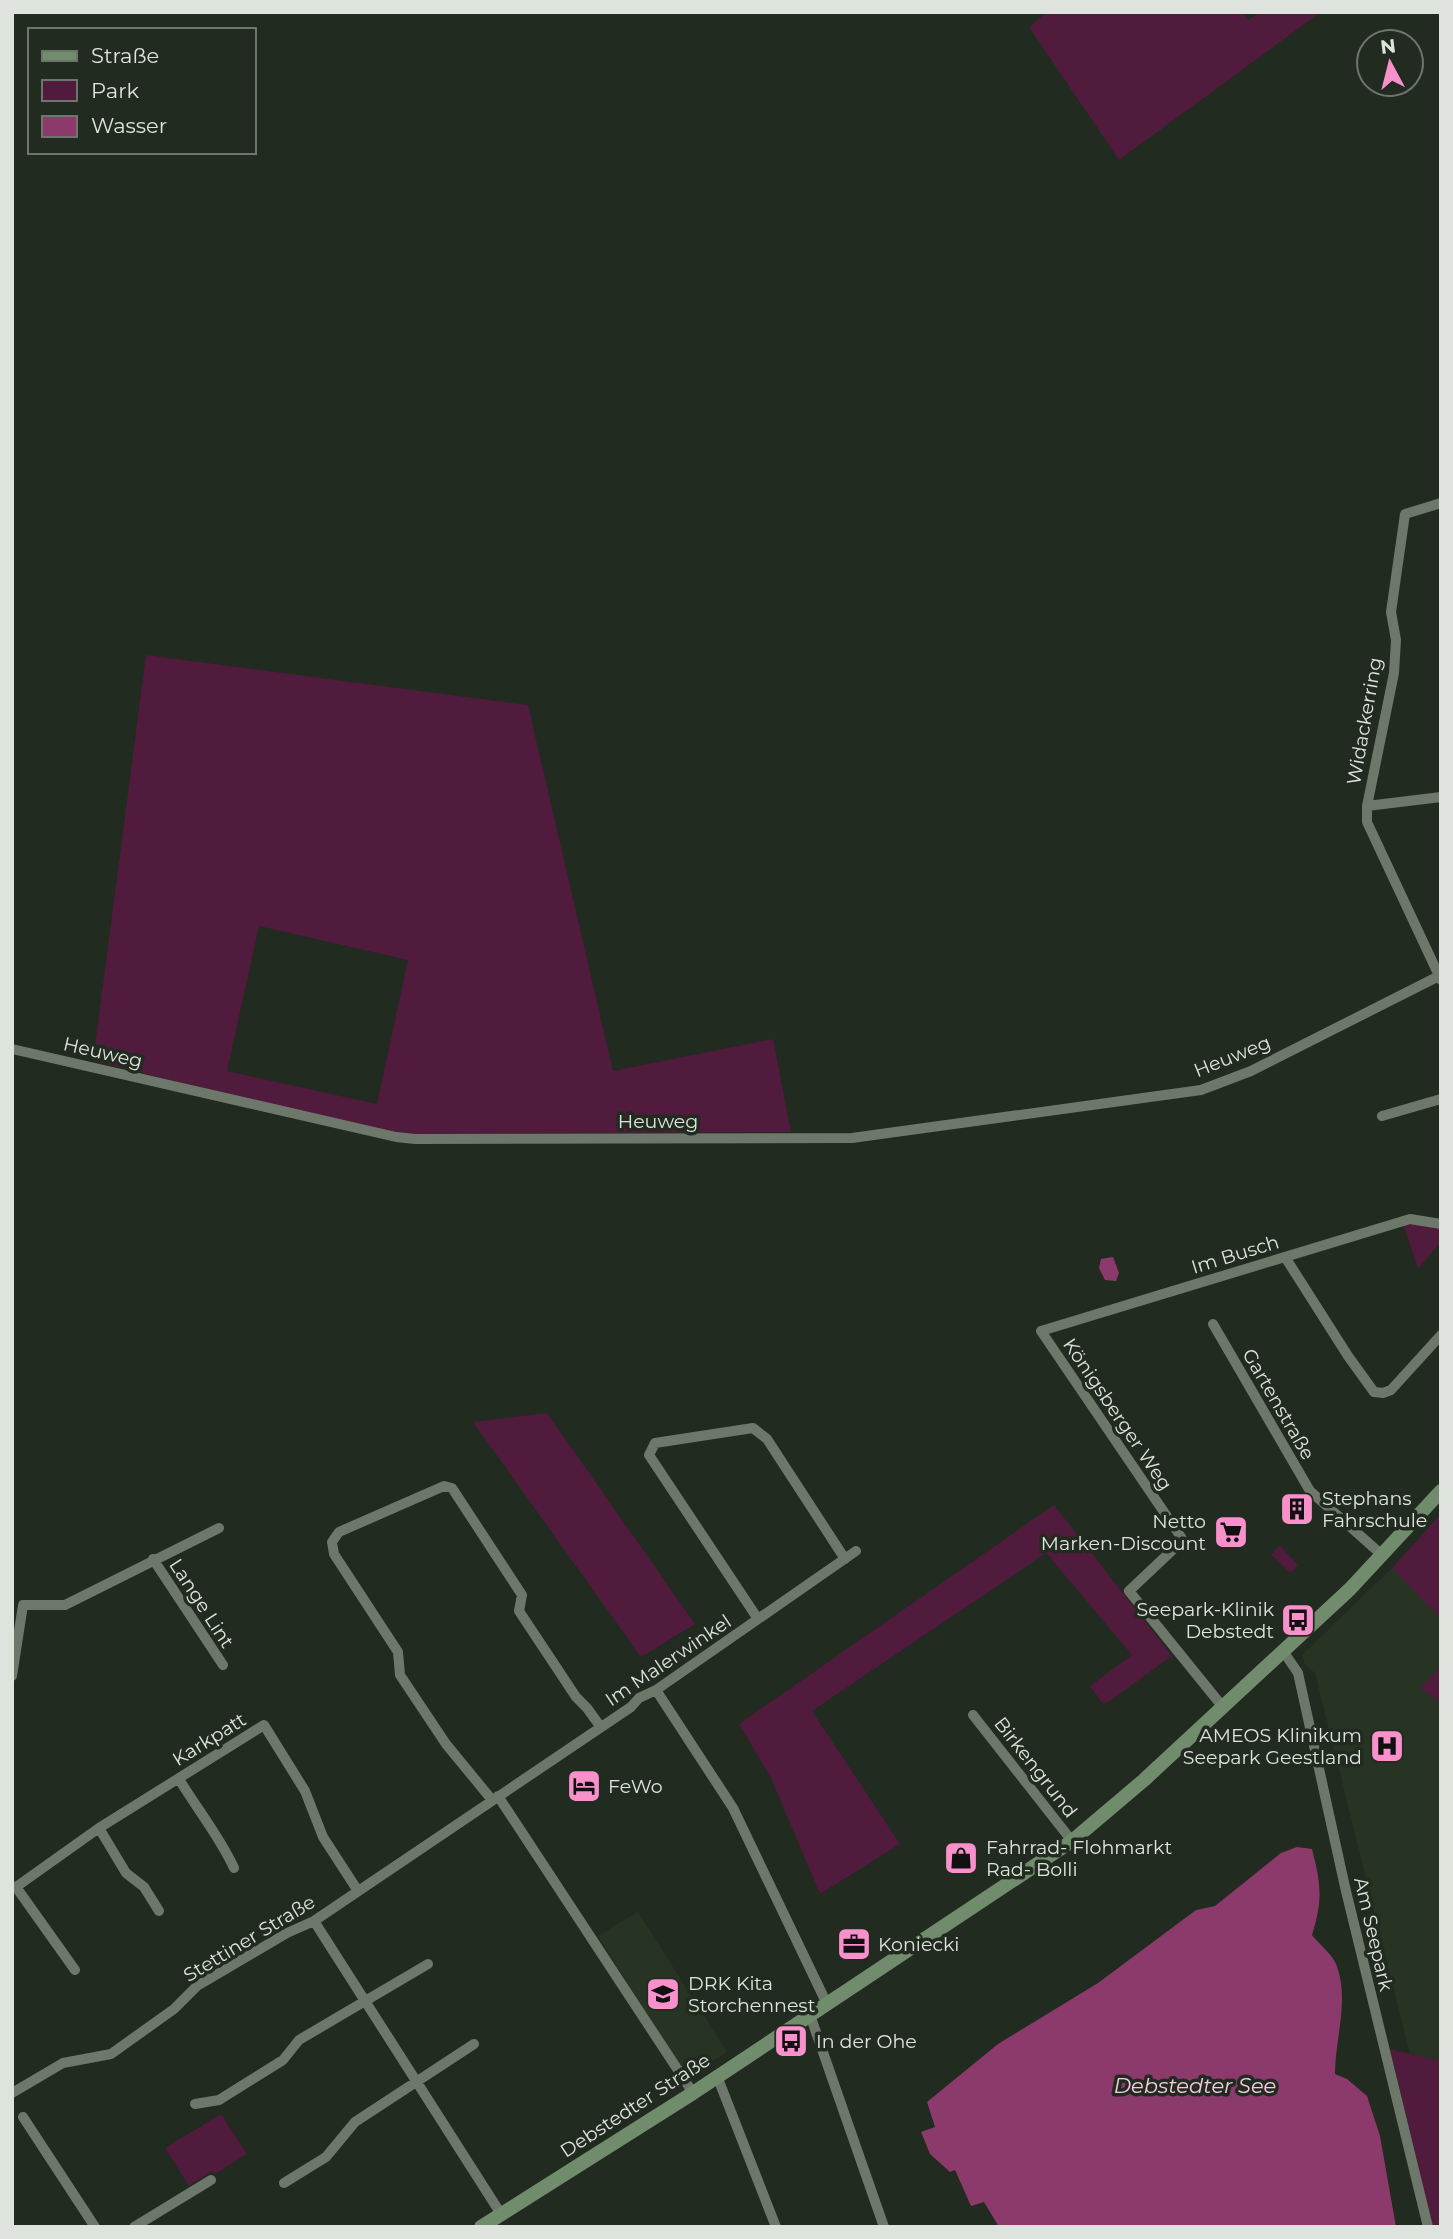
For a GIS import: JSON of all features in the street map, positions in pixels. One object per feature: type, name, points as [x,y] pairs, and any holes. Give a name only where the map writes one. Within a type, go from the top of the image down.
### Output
[{"type":"main road","name":"Debstedter Straße","points":[[481,2227],[692,2093],[1072,1841],[1132,1791],[1350,1589],[1441,1490]]},
{"type":"street","name":"Widackerring","points":[[1367,806],[1394,673],[1396,640],[1391,612],[1405,514],[1441,503]]},
{"type":"street","points":[[1440,977],[1367,822],[1367,806],[1441,797]]},
{"type":"street","name":"Heuweg","points":[[12,1049],[396,1137],[852,1138],[1201,1090],[1251,1071],[1440,977]]},
{"type":"street","points":[[1382,1116],[1441,1099]]},
{"type":"street","name":"Im Busch","points":[[1041,1331],[1410,1219],[1441,1224]]},
{"type":"street","points":[[1285,1257],[1374,1392],[1391,1390],[1441,1335]]},
{"type":"street","name":"Gartenstraße","points":[[1213,1324],[1310,1491],[1382,1555]]},
{"type":"street","name":"Königsberger Weg","points":[[1041,1331],[1183,1540],[1129,1591],[1222,1706]]},
{"type":"street","points":[[758,1619],[649,1455],[655,1443],[753,1428],[767,1439],[845,1559]]},
{"type":"street","points":[[600,1726],[576,1697],[519,1611],[522,1595],[453,1488],[444,1486],[339,1532],[332,1542],[334,1554],[398,1652],[400,1675],[446,1744],[495,1798],[692,2093]]},
{"type":"street","points":[[12,1676],[23,1605],[65,1605],[219,1528]]},
{"type":"street","name":"Im Malerwinkel","points":[[495,1798],[856,1551]]},
{"type":"street","name":"Lange Lint","points":[[153,1559],[223,1665]]},
{"type":"street","name":"Am Seepark","points":[[1283,1651],[1298,1674],[1348,1900],[1428,2227]]},
{"type":"street","points":[[656,1690],[733,1808],[827,2004]]},
{"type":"street","name":"Birkengrund","points":[[973,1715],[1072,1841]]},
{"type":"street","name":"Karkpatt","points":[[14,1886],[99,1828],[264,1725],[305,1791],[323,1837],[358,1891]]},
{"type":"street","points":[[179,1779],[225,1847],[234,1868]]},
{"type":"street","name":"Stettiner Straße","points":[[12,2093],[62,2063],[111,2054],[174,2009],[197,1986],[287,1933],[314,1921],[495,1798]]},
{"type":"street","points":[[99,1828],[126,1873],[144,1887],[159,1911]]},
{"type":"street","points":[[14,1886],[75,1970]]},
{"type":"street","points":[[314,1921],[501,2214]]},
{"type":"street","points":[[195,2104],[219,2100],[283,2060],[299,2040],[428,1964]]},
{"type":"street","points":[[810,2015],[884,2227]]},
{"type":"street","points":[[284,2183],[326,2157],[355,2122],[474,2045]]},
{"type":"street","points":[[717,2076],[776,2227]]},
{"type":"street","points":[[23,2118],[95,2227]]},
{"type":"street","points":[[134,2227],[211,2180]]},
{"type":"shaded area","name":"AMEOS Klinikum Seepark Geestland","points":[[1441,1514],[1441,2061],[1410,2054],[1315,1673],[1305,1665],[1303,1654],[1392,1568]]},
{"type":"shaded area","name":"DRK Kita Storchennest","points":[[638,1912],[727,2052],[687,2077],[598,1936]]},
{"type":"green space","points":[[1047,12],[1243,12],[1248,20],[1260,12],[1321,12],[1119,160],[1029,27]]},
{"type":"green space","points":[[146,655],[528,705],[613,1071],[773,1039],[791,1132],[395,1134],[93,1061]],"holes":[[[259,926],[408,960],[377,1104],[227,1071]]]},
{"type":"green space","points":[[1415,1223],[1441,1229],[1441,1242],[1418,1269],[1404,1226]]},
{"type":"green space","points":[[547,1413],[695,1624],[641,1657],[473,1422]]},
{"type":"green space","points":[[1054,1505],[1172,1656],[1104,1705],[1090,1686],[1132,1655],[1046,1553],[812,1711],[900,1844],[820,1894],[771,1778],[739,1724]]},
{"type":"green space","points":[[1441,1514],[1441,1619],[1392,1568]]},
{"type":"green space","points":[[1280,1546],[1298,1565],[1290,1573],[1271,1554]]},
{"type":"green space","points":[[680,1644],[688,1655],[662,1671],[655,1662]]},
{"type":"green space","points":[[1441,1667],[1441,1703],[1420,1688]]},
{"type":"green space","points":[[1390,2049],[1441,2061],[1441,2227],[1433,2227]]},
{"type":"green space","points":[[221,2114],[247,2154],[189,2186],[165,2148]]},
{"type":"water","points":[[1113,1257],[1119,1273],[1116,1281],[1105,1280],[1099,1268],[1101,1259]]},
{"type":"water","name":"Debstedter See","points":[[1297,1847],[1312,1849],[1319,1892],[1318,1912],[1312,1935],[1334,1960],[1340,1977],[1342,2005],[1335,2074],[1347,2079],[1367,2096],[1380,2136],[1396,2227],[999,2227],[984,2202],[971,2206],[955,2170],[950,2172],[930,2154],[921,2132],[935,2127],[927,2102],[998,2044],[1098,1983],[1196,1910],[1215,1906],[1281,1853]]},
{"type":"place","name":"Stephans Fahrschule","points":[[1297,1509]]},
{"type":"place","name":"Netto Marken-Discount","points":[[1231,1532]]},
{"type":"place","name":"Seepark-Klinik Debstedt","points":[[1298,1620]]},
{"type":"place","name":"AMEOS Klinikum Seepark Geestland","points":[[1387,1746]]},
{"type":"place","name":"FeWo","points":[[584,1786]]},
{"type":"place","name":"Fahrrad- Flohmarkt Rad- Bolli","points":[[961,1858]]},
{"type":"place","name":"Koniecki","points":[[854,1944]]},
{"type":"place","name":"DRK Kita Storchennest","points":[[663,1994]]},
{"type":"place","name":"In der Ohe","points":[[791,2041]]}]
